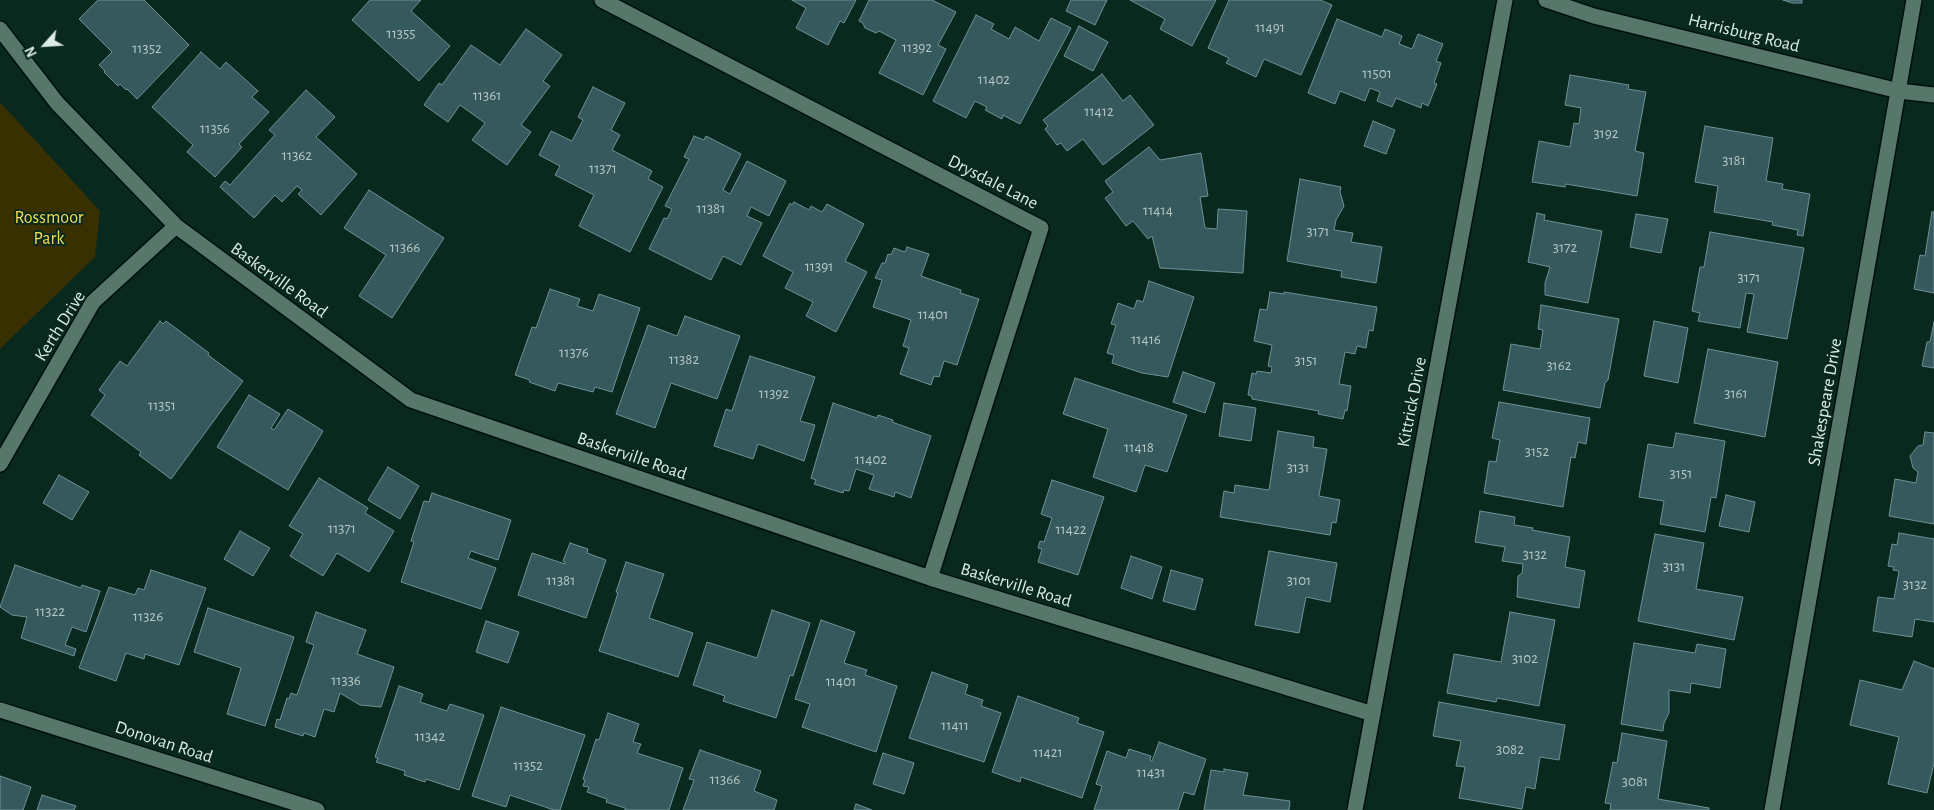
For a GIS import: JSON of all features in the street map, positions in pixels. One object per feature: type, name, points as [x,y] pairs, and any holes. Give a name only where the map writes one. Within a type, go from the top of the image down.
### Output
[{"type":"street","name":"Drysdale Lane","points":[[602,0],[1041,228],[930,578]]},
{"type":"street","name":"Kittrick Drive","points":[[1355,810],[1505,0]]},
{"type":"street","name":"Harrisburg Road","points":[[1546,0],[1594,16],[1899,91],[1934,95]]},
{"type":"street","name":"Shakespeare Drive","points":[[1772,810],[1914,0]]},
{"type":"street","name":"Baskerville Road","points":[[0,29],[57,103],[176,226],[411,400],[930,578],[1373,714]]},
{"type":"street","name":"Kerth Drive","points":[[0,464],[93,302],[176,226]]},
{"type":"street","name":"Donovan Road","points":[[0,710],[317,810]]},
{"type":"green space","name":"Rossmoor Park","points":[[0,102],[100,211],[95,257],[0,349]]},
{"type":"building","points":[[98,0],[144,0],[189,45],[137,99],[120,84],[118,86],[104,72],[99,65],[112,52],[79,19]]},
{"type":"building","points":[[370,0],[421,0],[411,11],[450,46],[419,81],[352,20]]},
{"type":"building","points":[[792,0],[856,0],[844,23],[840,21],[828,45],[796,28],[806,8]]},
{"type":"building","points":[[869,0],[932,0],[956,12],[938,45],[946,49],[923,95],[879,73],[896,40],[879,31],[876,33],[865,28],[863,23],[859,21]]},
{"type":"building","points":[[1071,0],[1107,0],[1095,25],[1066,11]]},
{"type":"building","points":[[1130,0],[1216,0],[1192,46],[1160,29],[1165,19]]},
{"type":"building","points":[[1229,0],[1320,0],[1332,5],[1301,75],[1264,59],[1256,77],[1226,63],[1229,58],[1208,48]]},
{"type":"building","points":[[1783,0],[1802,0],[1802,3],[1792,3]]},
{"type":"building","points":[[976,15],[994,24],[991,29],[1009,39],[1015,27],[1039,41],[1051,18],[1071,28],[1020,124],[1003,115],[1002,119],[985,110],[987,107],[975,101],[966,118],[933,101]]},
{"type":"building","points":[[1337,19],[1382,37],[1385,29],[1402,36],[1399,44],[1412,49],[1418,34],[1443,44],[1436,61],[1441,63],[1434,83],[1437,84],[1428,106],[1422,103],[1421,108],[1396,98],[1392,107],[1377,101],[1380,92],[1370,88],[1365,101],[1340,91],[1335,104],[1308,93]]},
{"type":"building","points":[[1079,26],[1108,42],[1093,71],[1064,56]]},
{"type":"building","points":[[526,29],[562,55],[543,81],[550,86],[521,125],[531,132],[507,165],[472,140],[485,123],[460,105],[448,122],[424,105],[439,83],[442,85],[471,45],[500,65]]},
{"type":"building","points":[[201,52],[220,69],[226,62],[258,91],[252,97],[269,112],[239,144],[242,147],[215,177],[187,152],[193,145],[152,107]]},
{"type":"building","points":[[1102,74],[1123,101],[1130,95],[1154,125],[1103,165],[1083,139],[1067,151],[1061,143],[1057,145],[1045,129],[1048,126],[1043,120]]},
{"type":"building","points":[[1570,75],[1629,85],[1628,89],[1646,92],[1635,151],[1644,153],[1637,196],[1566,184],[1565,187],[1532,182],[1539,141],[1570,147],[1574,123],[1579,124],[1581,108],[1565,105]]},
{"type":"building","points":[[593,87],[625,103],[611,130],[620,135],[612,150],[652,171],[648,179],[663,187],[630,252],[579,226],[594,195],[555,175],[560,166],[539,155],[551,131],[572,141],[583,120],[578,117]]},
{"type":"building","points":[[306,90],[335,117],[316,137],[357,174],[321,215],[298,194],[302,190],[297,186],[282,202],[275,195],[254,218],[220,187],[225,181],[230,185],[275,135],[269,130]]},
{"type":"building","points":[[1373,121],[1395,130],[1386,154],[1364,146]]},
{"type":"building","points":[[1705,126],[1773,138],[1766,181],[1783,184],[1782,189],[1810,194],[1803,236],[1797,235],[1798,230],[1772,225],[1773,222],[1714,212],[1718,186],[1695,182]]},
{"type":"building","points":[[694,136],[704,140],[706,136],[741,154],[723,190],[730,194],[747,161],[786,181],[769,216],[751,207],[747,216],[762,223],[741,265],[723,256],[711,280],[649,249],[664,218],[667,219],[672,209],[665,206],[689,159],[684,157]]},
{"type":"building","points":[[1149,147],[1160,160],[1201,153],[1208,196],[1200,197],[1205,228],[1217,229],[1218,209],[1247,211],[1243,273],[1160,268],[1152,236],[1148,239],[1133,221],[1126,226],[1105,198],[1113,192],[1105,181]]},
{"type":"building","points":[[1300,179],[1341,187],[1340,192],[1344,206],[1336,220],[1334,230],[1353,233],[1351,242],[1382,247],[1376,283],[1341,277],[1342,271],[1287,261]]},
{"type":"building","points":[[369,190],[444,238],[392,318],[359,296],[386,255],[344,228]]},
{"type":"building","points":[[794,202],[809,210],[811,206],[822,212],[827,204],[864,224],[845,261],[867,272],[836,332],[806,316],[813,302],[785,288],[793,272],[763,256],[790,203],[792,205]]},
{"type":"building","points":[[1932,212],[1934,212],[1934,293],[1914,289],[1920,255],[1925,256]]},
{"type":"building","points":[[1537,213],[1545,215],[1544,220],[1602,231],[1588,303],[1545,295],[1545,283],[1550,267],[1528,262]]},
{"type":"building","points":[[1636,214],[1668,219],[1661,253],[1630,247]]},
{"type":"building","points":[[1710,232],[1804,248],[1787,339],[1747,332],[1754,294],[1746,293],[1740,328],[1698,321],[1700,313],[1692,311],[1700,267],[1704,267]]},
{"type":"building","points":[[907,247],[929,254],[921,276],[961,290],[960,293],[979,299],[957,365],[944,361],[939,377],[934,376],[931,385],[900,374],[909,348],[903,346],[911,320],[873,307],[882,280],[875,278],[882,263],[885,263],[888,254],[891,255],[894,248],[905,252]]},
{"type":"building","points":[[1149,281],[1194,297],[1168,377],[1142,373],[1112,363],[1114,355],[1107,353],[1116,325],[1111,324],[1118,303],[1134,309],[1137,300],[1143,302]]},
{"type":"building","points":[[550,289],[580,299],[577,306],[593,311],[599,294],[640,308],[612,392],[595,387],[593,392],[558,383],[555,391],[515,375],[532,327],[536,328]]},
{"type":"building","points":[[1270,292],[1284,294],[1284,292],[1377,307],[1373,331],[1369,330],[1366,348],[1357,346],[1355,354],[1345,352],[1339,384],[1351,386],[1347,411],[1345,410],[1343,419],[1318,414],[1319,411],[1252,399],[1252,396],[1248,395],[1252,373],[1256,374],[1257,371],[1271,373],[1272,367],[1268,366],[1272,345],[1254,341],[1260,309],[1267,310]]},
{"type":"building","points":[[1541,305],[1619,319],[1608,380],[1605,383],[1600,408],[1503,390],[1511,344],[1540,349],[1543,330],[1538,329]]},
{"type":"building","points":[[685,316],[740,336],[717,399],[671,383],[655,428],[616,414],[648,325],[677,336]]},
{"type":"building","points":[[160,321],[163,324],[166,321],[243,381],[171,479],[139,455],[141,452],[91,415],[105,395],[99,390],[120,361],[127,366]]},
{"type":"building","points":[[1654,321],[1688,328],[1678,383],[1644,376]]},
{"type":"building","points":[[1934,322],[1934,368],[1922,366]]},
{"type":"building","points":[[1708,349],[1778,362],[1765,437],[1694,423]]},
{"type":"building","points":[[750,356],[815,377],[800,421],[815,425],[804,461],[758,444],[753,459],[714,446],[726,409],[732,411]]},
{"type":"building","points":[[1183,372],[1215,383],[1205,413],[1173,402]]},
{"type":"building","points":[[1075,378],[1187,415],[1167,472],[1145,465],[1136,492],[1093,477],[1108,429],[1063,414]]},
{"type":"building","points":[[249,395],[280,414],[271,428],[274,430],[288,409],[323,431],[288,490],[217,447]]},
{"type":"building","points":[[1499,402],[1590,418],[1586,444],[1578,442],[1575,458],[1571,457],[1563,507],[1484,493],[1489,461],[1496,462],[1500,440],[1492,438]]},
{"type":"building","points":[[833,403],[877,418],[878,415],[893,420],[892,422],[931,436],[911,498],[895,492],[894,497],[869,489],[874,475],[856,469],[849,491],[844,490],[843,493],[814,484],[816,480],[811,478]]},
{"type":"building","points":[[1224,403],[1256,408],[1251,441],[1219,436]]},
{"type":"building","points":[[1278,431],[1314,437],[1313,447],[1327,449],[1319,496],[1340,500],[1336,523],[1332,522],[1330,535],[1220,517],[1224,491],[1234,493],[1235,485],[1269,490]]},
{"type":"building","points":[[1925,432],[1934,433],[1934,524],[1889,516],[1895,479],[1916,483],[1918,472],[1913,468],[1910,456],[1918,446],[1923,445]]},
{"type":"building","points":[[1676,433],[1725,441],[1716,498],[1711,497],[1705,532],[1660,524],[1664,501],[1639,497],[1648,444],[1673,448]]},
{"type":"building","points":[[388,467],[419,486],[400,519],[368,500]]},
{"type":"building","points":[[59,475],[89,492],[72,520],[43,503]]},
{"type":"building","points":[[319,478],[368,508],[365,513],[394,531],[369,572],[337,553],[323,576],[290,556],[303,534],[289,526]]},
{"type":"building","points":[[1052,480],[1104,497],[1078,575],[1038,562],[1042,549],[1038,548],[1040,541],[1044,542],[1052,518],[1041,514]]},
{"type":"building","points":[[432,493],[511,520],[498,560],[471,551],[468,558],[496,568],[481,609],[401,582],[414,542],[411,541],[424,501],[429,502]]},
{"type":"building","points":[[1726,495],[1755,502],[1749,532],[1719,526]]},
{"type":"building","points":[[1480,511],[1515,517],[1514,525],[1570,537],[1565,567],[1585,571],[1579,608],[1517,597],[1518,576],[1522,573],[1523,564],[1502,561],[1505,547],[1475,542]]},
{"type":"building","points":[[240,531],[270,548],[253,576],[224,559]]},
{"type":"building","points":[[1899,533],[1934,539],[1934,622],[1915,619],[1912,637],[1873,631],[1878,597],[1894,599],[1899,571],[1893,570],[1894,567],[1888,566],[1892,544],[1897,545]]},
{"type":"building","points":[[1655,534],[1704,543],[1696,589],[1743,597],[1734,640],[1638,621]]},
{"type":"building","points":[[570,543],[588,549],[587,553],[606,560],[586,618],[518,595],[532,553],[565,564],[563,561]]},
{"type":"building","points":[[1269,551],[1337,563],[1330,602],[1306,597],[1299,633],[1255,625]]},
{"type":"building","points":[[1131,556],[1162,567],[1152,599],[1121,588]]},
{"type":"building","points":[[626,562],[664,574],[649,618],[693,633],[678,677],[599,651]]},
{"type":"building","points":[[15,565],[81,588],[82,585],[100,591],[86,632],[72,627],[65,645],[76,649],[74,656],[21,638],[27,617],[12,615],[0,607]]},
{"type":"building","points":[[151,570],[206,588],[179,665],[145,654],[144,659],[126,653],[116,681],[79,668],[109,587],[135,595],[138,588],[144,590]]},
{"type":"building","points":[[1171,570],[1203,579],[1195,610],[1163,601]]},
{"type":"building","points":[[208,608],[294,637],[265,726],[227,714],[241,668],[194,652]]},
{"type":"building","points":[[772,610],[810,623],[793,676],[790,675],[776,718],[723,701],[725,696],[693,685],[707,642],[757,658]]},
{"type":"building","points":[[316,612],[366,630],[357,654],[394,667],[381,707],[360,705],[340,693],[334,712],[324,709],[315,737],[304,733],[303,736],[275,727],[277,719],[280,720],[287,698],[289,699],[291,693],[297,695],[314,645],[306,642]]},
{"type":"building","points":[[1510,612],[1555,620],[1539,706],[1497,698],[1496,702],[1447,693],[1454,654],[1501,662]]},
{"type":"building","points":[[821,620],[855,632],[844,663],[867,670],[865,675],[897,686],[876,752],[802,727],[810,704],[795,699]]},
{"type":"building","points":[[486,621],[519,632],[508,663],[476,652]]},
{"type":"building","points":[[1634,643],[1695,653],[1697,644],[1726,649],[1720,688],[1691,683],[1690,693],[1669,690],[1669,713],[1664,723],[1663,731],[1621,724]]},
{"type":"building","points":[[1914,661],[1934,669],[1934,763],[1927,793],[1888,784],[1899,737],[1850,725],[1860,680],[1902,690]]},
{"type":"building","points":[[932,672],[968,685],[965,694],[983,700],[981,706],[1001,713],[984,762],[909,738]]},
{"type":"building","points":[[399,686],[423,694],[420,702],[447,711],[450,704],[484,715],[459,790],[426,779],[425,782],[404,775],[405,771],[376,762],[378,758],[375,757]]},
{"type":"building","points":[[1018,696],[1079,718],[1077,723],[1104,732],[1082,798],[1021,777],[1020,782],[992,772]]},
{"type":"building","points":[[1439,702],[1565,725],[1559,760],[1540,757],[1535,789],[1526,787],[1522,809],[1459,798],[1465,767],[1456,766],[1461,741],[1433,736]]},
{"type":"building","points":[[501,707],[585,735],[560,810],[554,810],[510,795],[506,807],[472,796]]},
{"type":"building","points":[[608,713],[639,724],[633,742],[641,744],[637,753],[683,768],[669,810],[625,810],[625,808],[606,802],[607,799],[587,792],[589,787],[583,786],[585,780],[583,779],[596,739],[599,740]]},
{"type":"building","points":[[1622,733],[1667,741],[1658,799],[1709,808],[1709,810],[1610,810],[1611,804],[1605,803],[1613,762],[1617,763]]},
{"type":"building","points":[[1159,742],[1206,759],[1194,795],[1184,792],[1178,810],[1094,810],[1102,786],[1096,784],[1107,751],[1126,758],[1129,749],[1151,756],[1150,760],[1152,761]]},
{"type":"building","points":[[700,750],[761,771],[754,791],[777,800],[774,810],[683,810],[694,780],[689,779]]},
{"type":"building","points":[[883,753],[914,763],[904,794],[873,784]]},
{"type":"building","points":[[1224,769],[1248,773],[1243,795],[1290,801],[1289,810],[1204,810],[1211,770],[1224,772]]},
{"type":"building","points":[[0,776],[31,787],[23,810],[0,810]]},
{"type":"building","points":[[42,795],[76,806],[74,810],[37,810]]},
{"type":"building","points":[[856,804],[872,810],[854,810]]}]
